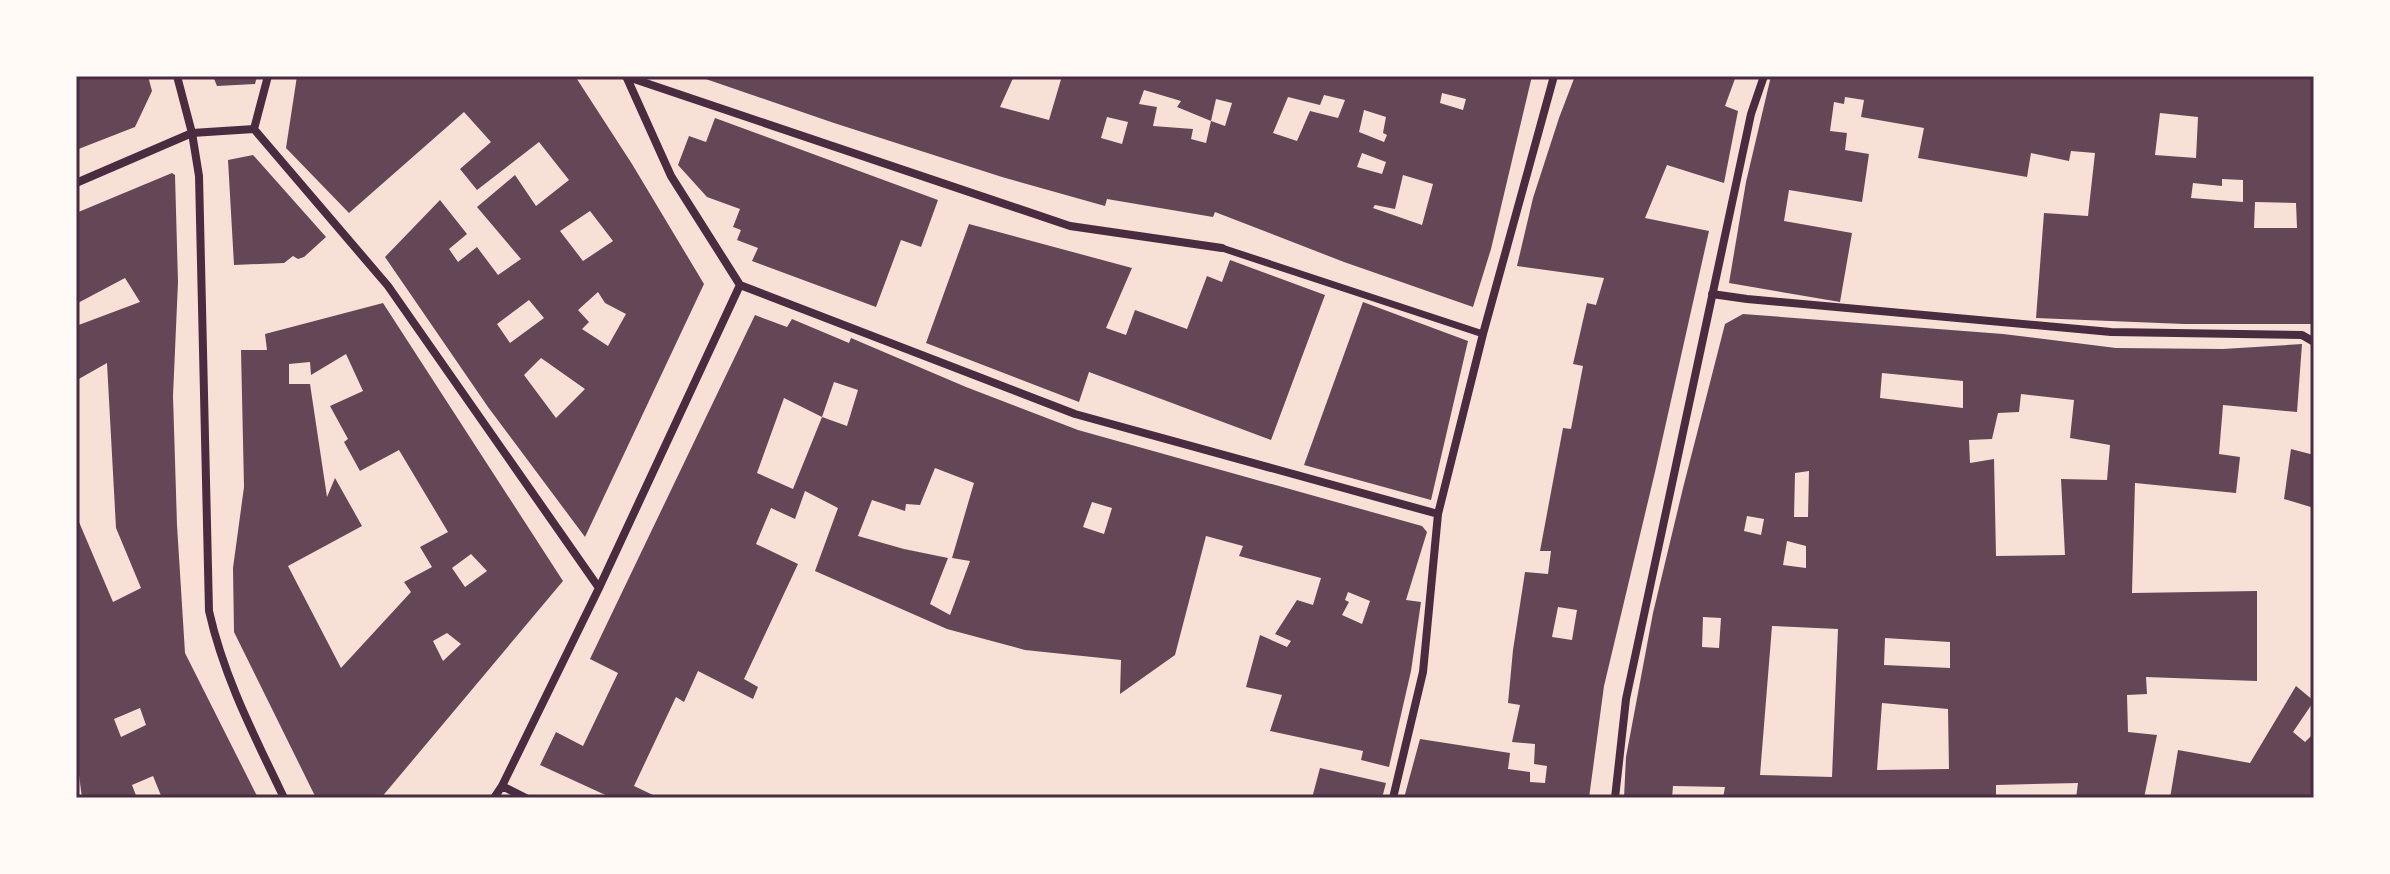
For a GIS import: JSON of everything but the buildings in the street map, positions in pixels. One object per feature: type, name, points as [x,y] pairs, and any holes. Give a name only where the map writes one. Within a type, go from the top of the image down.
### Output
[{"type":"street","points":[[177,76],[192,133],[199,176],[209,611],[218,651],[228,677],[284,798]]},
{"type":"street","points":[[254,129],[268,76]]},
{"type":"street","points":[[626,76],[1070,226],[1222,248],[1483,334]]},
{"type":"street","points":[[626,76],[671,176],[740,285],[1075,414],[1438,514]]},
{"type":"street","points":[[1393,798],[1423,672],[1438,514],[1483,334],[1554,76]]},
{"type":"street","points":[[1615,798],[1626,699],[1751,114],[1764,76]]},
{"type":"street","points":[[76,183],[192,133],[254,129]]},
{"type":"street","points":[[254,129],[388,286],[599,588]]},
{"type":"street","points":[[494,798],[599,588],[740,285]]},
{"type":"street","points":[[1712,294],[2111,332],[2302,335],[2314,342]]},
{"type":"street","points":[[502,786],[526,798]]}]
